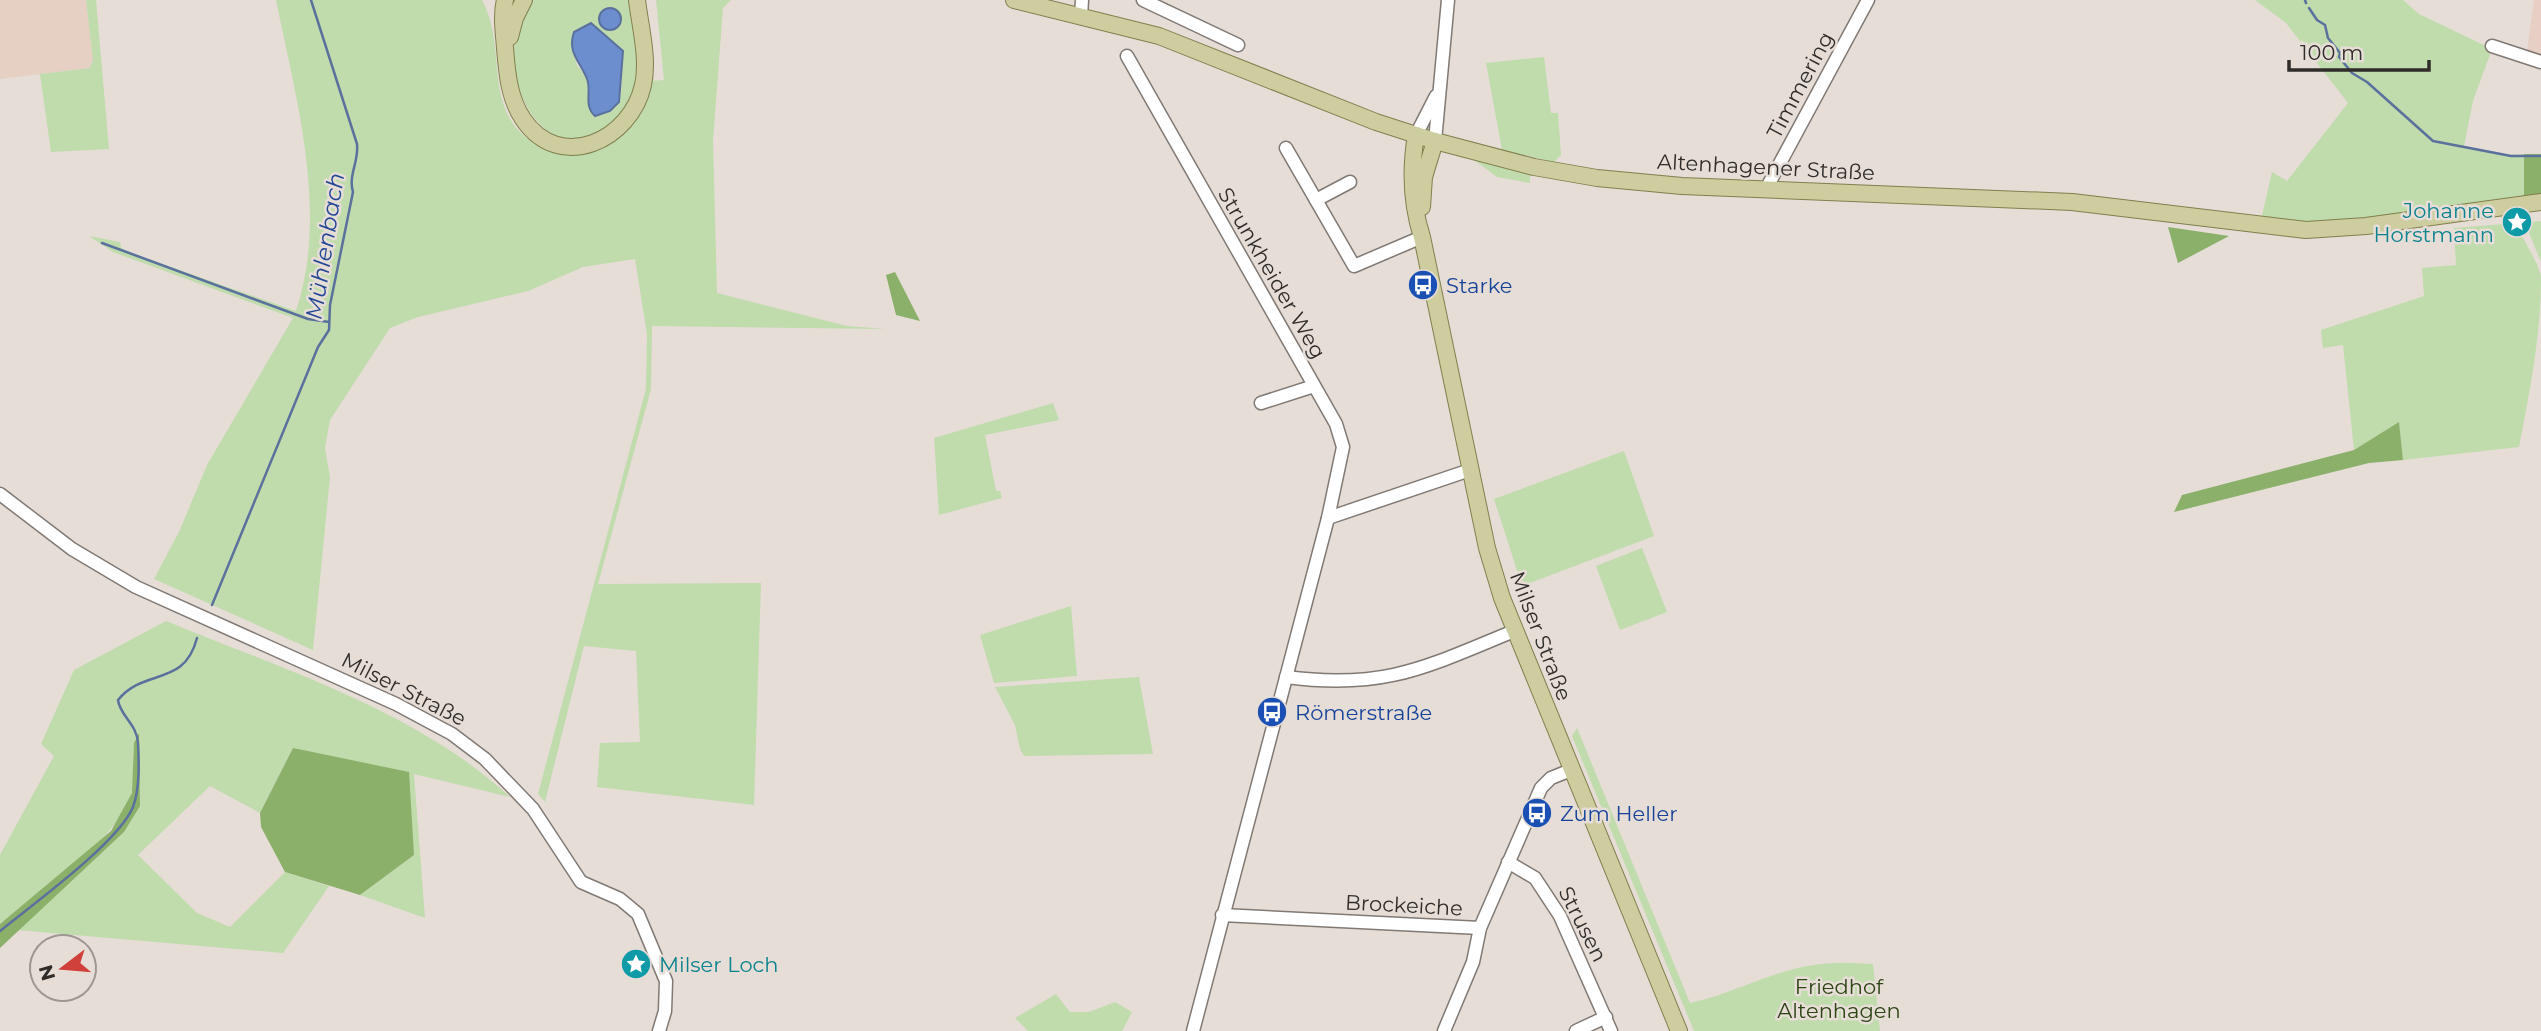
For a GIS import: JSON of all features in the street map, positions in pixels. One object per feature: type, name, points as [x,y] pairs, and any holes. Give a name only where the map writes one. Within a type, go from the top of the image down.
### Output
[{"type":"main road","points":[[493,0],[499,79],[511,117],[535,141],[569,154]]},
{"type":"main road","points":[[505,0],[507,71],[514,102],[536,134],[552,143],[571,146],[590,144],[609,136],[628,121],[638,104],[644,82],[637,1]]},
{"type":"main road","points":[[507,71],[511,31],[524,0]]},
{"type":"main road","name":"Altenhagener Straße","points":[[1014,0],[1074,7],[1159,36],[1435,141],[1534,167],[1597,178],[1766,189],[2072,202],[2306,230],[2366,226],[2541,202]]},
{"type":"main road","name":"Milser Straße","points":[[1416,135],[1412,182],[1414,211],[1422,237],[1487,548],[1514,631],[1679,1031]]},
{"type":"main road","name":"Milser Straße","points":[[1422,237],[1424,177],[1435,141]]},
{"type":"street","points":[[1143,0],[1238,45]]},
{"type":"street","points":[[1435,141],[1448,0]]},
{"type":"street","name":"Timmering","points":[[1766,189],[1868,0]]},
{"type":"street","points":[[2493,46],[2541,62]]},
{"type":"street","name":"Strunkheider Weg","points":[[1127,56],[1336,424],[1343,447],[1328,518]]},
{"type":"street","points":[[1416,135],[1439,89]]},
{"type":"street","points":[[1286,148],[1354,266],[1422,237]]},
{"type":"street","points":[[1316,200],[1350,182]]},
{"type":"street","points":[[1261,403],[1314,386]]},
{"type":"street","points":[[1193,1031],[1328,518],[1470,470]]},
{"type":"street","name":"Milser Straße","points":[[0,494],[72,549],[124,581],[396,704],[452,734],[485,759],[533,809],[581,882],[620,899],[638,914],[666,981],[665,1010],[659,1031]]},
{"type":"street","points":[[1286,677],[1345,682],[1385,679],[1425,667],[1514,631]]},
{"type":"street","name":"Brockeiche","points":[[1222,915],[1480,928],[1541,788],[1551,778],[1571,770]]},
{"type":"street","name":"Strusen","points":[[1508,862],[1535,878],[1545,891],[1582,961],[1611,1031]]},
{"type":"street","points":[[1444,1031],[1473,962],[1480,928]]},
{"type":"street","points":[[1576,1031],[1606,1017]]},
{"type":"shaded area","points":[[0,0],[86,0],[93,60],[90,68],[0,79]]},
{"type":"shaded area","points":[[2534,0],[2541,0],[2541,56],[2527,51]]},
{"type":"green space","points":[[86,0],[96,0],[109,149],[51,152],[40,74],[90,68],[93,60]]},
{"type":"green space","points":[[276,0],[482,0],[490,19],[499,82],[510,120],[524,136],[545,149],[574,153],[612,140],[626,130],[637,119],[645,104],[650,81],[664,80],[656,0],[731,0],[723,8],[713,141],[717,293],[847,326],[886,329],[652,326],[651,389],[598,584],[761,583],[754,805],[597,787],[600,743],[640,742],[636,651],[584,646],[545,802],[538,794],[646,389],[647,334],[635,259],[583,267],[528,291],[418,317],[390,328],[330,420],[325,448],[330,477],[313,650],[154,579],[179,532],[207,465],[293,318],[113,252],[89,236],[120,242],[121,248],[137,255],[296,311],[310,235],[309,195],[300,116]]},
{"type":"green space","points":[[531,0],[630,0],[641,69],[624,120],[585,139],[566,139],[550,133],[537,121],[526,106],[519,88],[514,51],[516,34]],"holes":[[[591,23],[623,51],[621,94],[591,112],[586,76],[577,65],[572,50]]]},
{"type":"green space","points":[[2255,0],[2403,0],[2419,14],[2492,49],[2473,101],[2464,146],[2510,155],[2524,154],[2524,197],[2340,224],[2261,220],[2272,172],[2287,181],[2348,103],[2286,23]]},
{"type":"green space","points":[[1544,57],[1551,113],[1558,113],[1561,155],[1554,162],[1502,150],[1486,63]]},
{"type":"green space","points":[[2524,154],[2541,154],[2541,195],[2524,197]]},
{"type":"green space","points":[[1474,160],[1530,173],[1530,183],[1497,177]]},
{"type":"green space","points":[[2541,221],[2541,262],[2525,223]]},
{"type":"green space","points":[[2517,223],[2541,277],[2537,341],[2519,447],[2403,460],[2399,423],[2354,450],[2343,345],[2323,348],[2321,330],[2424,296],[2422,268],[2456,265],[2454,228]]},
{"type":"green space","points":[[2168,227],[2229,236],[2178,263]]},
{"type":"green space","points":[[895,272],[920,321],[896,315],[886,275]]},
{"type":"green space","points":[[1053,403],[1059,420],[985,435],[996,491],[1000,491],[1002,498],[939,515],[934,438]]},
{"type":"green space","points":[[2399,422],[2403,460],[2369,463],[2174,512],[2182,495],[2354,450]]},
{"type":"green space","points":[[1624,451],[1654,536],[1522,586],[1494,499]]},
{"type":"green space","points":[[1642,548],[1667,612],[1620,630],[1596,566]]},
{"type":"green space","points":[[1071,606],[1077,676],[994,683],[980,635]]},
{"type":"green space","points":[[166,621],[302,675],[391,716],[473,766],[510,797],[414,774],[425,918],[360,895],[414,855],[293,748],[260,813],[210,786],[138,855],[197,913],[230,927],[285,872],[329,886],[283,953],[98,937],[98,933],[17,930],[124,832],[140,805],[138,735],[134,749],[132,793],[124,811],[111,829],[75,864],[0,924],[0,855],[54,756],[41,744],[74,670]]},
{"type":"green space","points":[[1139,677],[1153,754],[1024,756],[1015,725],[995,687]]},
{"type":"green space","name":"Friedhof Altenhagen","points":[[1577,728],[1690,1003],[1798,968],[1829,963],[1873,964],[1880,1031],[1694,1031],[1572,736]]},
{"type":"green space","points":[[139,733],[140,806],[124,832],[0,948],[0,924],[111,831],[132,793],[134,743]]},
{"type":"green space","points":[[293,748],[409,772],[414,855],[360,895],[285,872],[261,827],[260,813]]},
{"type":"green space","points":[[1056,994],[1070,1012],[1089,1012],[1115,1002],[1132,1012],[1122,1031],[1028,1031],[1015,1018]]},
{"type":"water","points":[[610,8],[618,11],[621,19],[618,27],[610,30],[602,27],[599,19],[602,11]]},
{"type":"water","points":[[591,23],[623,51],[619,102],[610,111],[595,116],[589,107],[587,79],[572,46],[574,32]]},
{"type":"waterway","name":"Mühlenbach","points":[[212,605],[318,347],[329,330],[330,305],[353,192],[357,144],[311,0]]},
{"type":"waterway","points":[[2309,8],[2317,20],[2325,25],[2328,38],[2352,73],[2367,82],[2433,141],[2511,156],[2541,156]]},
{"type":"waterway","points":[[102,243],[308,319],[329,322]]},
{"type":"waterway","name":"Mühlenbach","points":[[0,931],[93,855],[124,822],[133,807],[137,792],[138,743],[135,731],[118,700],[140,683],[173,671],[183,664],[191,654],[197,638]]},
{"type":"place","name":"Johanne Horstmann","points":[[2517,222]]},
{"type":"place","name":"Starke","points":[[1423,285]]},
{"type":"place","name":"Römerstraße","points":[[1272,712]]},
{"type":"place","name":"Zum Heller","points":[[1537,813]]},
{"type":"place","name":"Milser Loch","points":[[636,964]]}]
